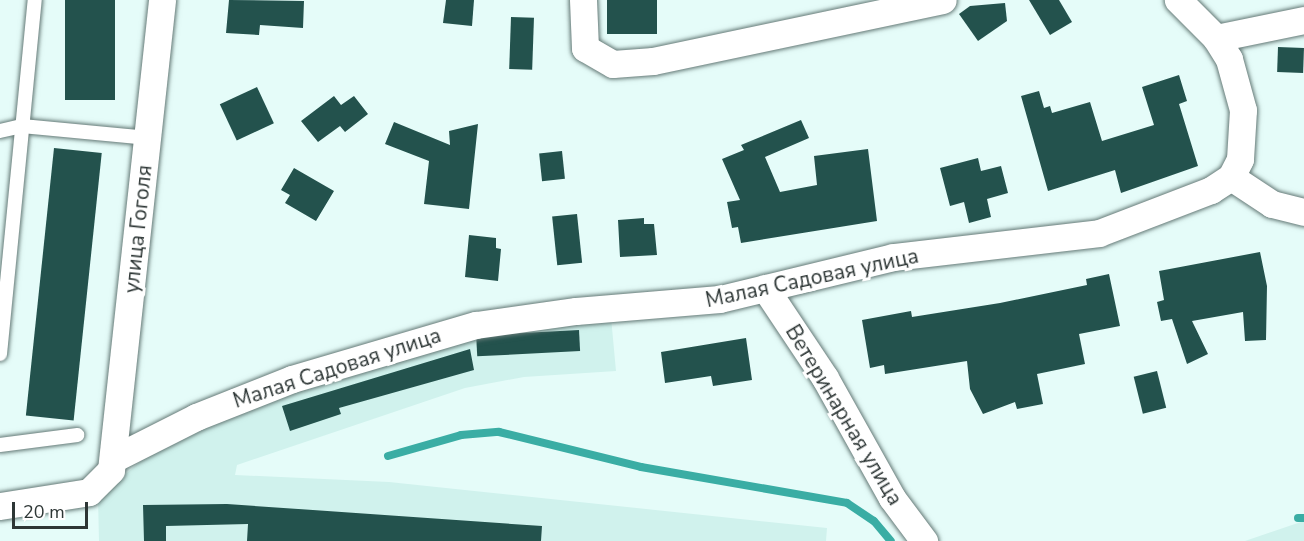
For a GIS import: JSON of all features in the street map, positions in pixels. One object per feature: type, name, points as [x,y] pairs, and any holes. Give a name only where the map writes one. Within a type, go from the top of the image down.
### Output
[{"type":"street","name":"улица Гоголя","points":[[115,458],[162,0]]},
{"type":"street","points":[[583,0],[585,48],[613,64],[653,61],[943,0]]},
{"type":"street","points":[[1178,0],[1216,38],[1229,59],[1243,110],[1245,135],[1231,177],[1272,204],[1304,212]]},
{"type":"street","points":[[1216,38],[1304,20]]},
{"type":"street","name":"Малая Садовая улица","points":[[115,458],[232,402],[422,338],[531,316],[720,299],[893,257],[1099,233],[1211,190],[1231,177]]},
{"type":"street","name":"Ветеринарная улица","points":[[765,288],[825,378],[892,498],[924,541]]},
{"type":"street","points":[[0,506],[89,492],[103,482],[115,458]]},
{"type":"lane","points":[[0,354],[35,0]]},
{"type":"lane","points":[[0,131],[22,126],[148,138]]},
{"type":"lane","points":[[0,445],[76,435]]},
{"type":"shaded area","points":[[611,317],[616,371],[524,377],[465,388],[237,465],[235,475],[389,482],[827,528],[826,541],[99,541],[98,498],[149,454],[183,433],[361,368],[498,330]]},
{"type":"shaded area","points":[[1304,521],[1304,541],[1245,541],[1289,526]]},
{"type":"building","points":[[65,0],[115,0],[115,100],[65,100]]},
{"type":"building","points":[[229,0],[304,1],[303,28],[260,25],[259,35],[226,33]]},
{"type":"building","points":[[446,0],[474,0],[472,26],[443,23]]},
{"type":"building","points":[[607,0],[657,0],[657,34],[607,34]]},
{"type":"building","points":[[1029,0],[1059,0],[1072,22],[1050,35]]},
{"type":"building","points":[[1005,3],[1007,21],[978,41],[959,14],[970,6]]},
{"type":"building","points":[[511,17],[534,18],[532,70],[509,69]]},
{"type":"building","points":[[1278,47],[1304,48],[1303,73],[1277,72]]},
{"type":"building","points":[[1179,75],[1187,101],[1179,104],[1198,166],[1121,193],[1115,170],[1048,191],[1021,96],[1039,91],[1044,108],[1050,106],[1052,113],[1090,102],[1102,141],[1154,125],[1142,87]]},
{"type":"building","points":[[257,87],[274,123],[237,141],[220,104]]},
{"type":"building","points":[[334,96],[341,105],[354,96],[368,114],[345,132],[340,126],[318,142],[301,121]]},
{"type":"building","points":[[801,120],[809,138],[765,157],[780,192],[817,185],[814,156],[868,149],[877,221],[741,243],[738,227],[732,228],[727,202],[740,200],[722,159],[744,150],[741,145]]},
{"type":"building","points":[[394,122],[450,145],[449,131],[478,124],[469,209],[424,204],[429,161],[385,144]]},
{"type":"building","points":[[54,148],[102,153],[74,421],[26,416]]},
{"type":"building","points":[[562,151],[565,179],[542,181],[539,153]]},
{"type":"building","points":[[978,158],[981,171],[1001,166],[1008,193],[987,199],[991,217],[969,223],[964,202],[950,206],[940,168]]},
{"type":"building","points":[[294,168],[334,191],[316,221],[285,203],[290,195],[281,190]]},
{"type":"building","points":[[577,214],[582,263],[557,265],[552,217]]},
{"type":"building","points":[[644,218],[644,224],[654,224],[657,255],[620,257],[618,220]]},
{"type":"building","points":[[469,235],[496,238],[496,248],[501,249],[498,281],[465,277]]},
{"type":"building","points":[[1260,252],[1267,286],[1266,340],[1245,341],[1243,312],[1192,321],[1208,354],[1187,364],[1172,319],[1161,321],[1157,302],[1164,300],[1159,271]]},
{"type":"building","points":[[1109,274],[1120,326],[1079,334],[1085,364],[1037,374],[1043,404],[1017,409],[1015,402],[983,414],[970,389],[967,361],[885,374],[884,365],[870,368],[862,320],[911,311],[912,317],[1000,303],[1087,285],[1086,279]]},
{"type":"building","points":[[579,330],[580,351],[477,356],[476,335]]},
{"type":"building","points":[[746,338],[752,380],[713,386],[711,376],[665,383],[661,352]]},
{"type":"building","points":[[470,349],[474,370],[339,408],[341,414],[290,431],[282,406]]},
{"type":"building","points":[[1157,371],[1166,408],[1143,414],[1134,377]]},
{"type":"building","points":[[227,504],[542,526],[541,541],[247,541],[248,524],[166,526],[166,541],[144,541],[143,505]]},
{"type":"waterway","points":[[388,456],[461,435],[499,432],[641,467],[847,503],[874,521],[891,541]]},
{"type":"waterway","points":[[1298,518],[1304,518]]}]
